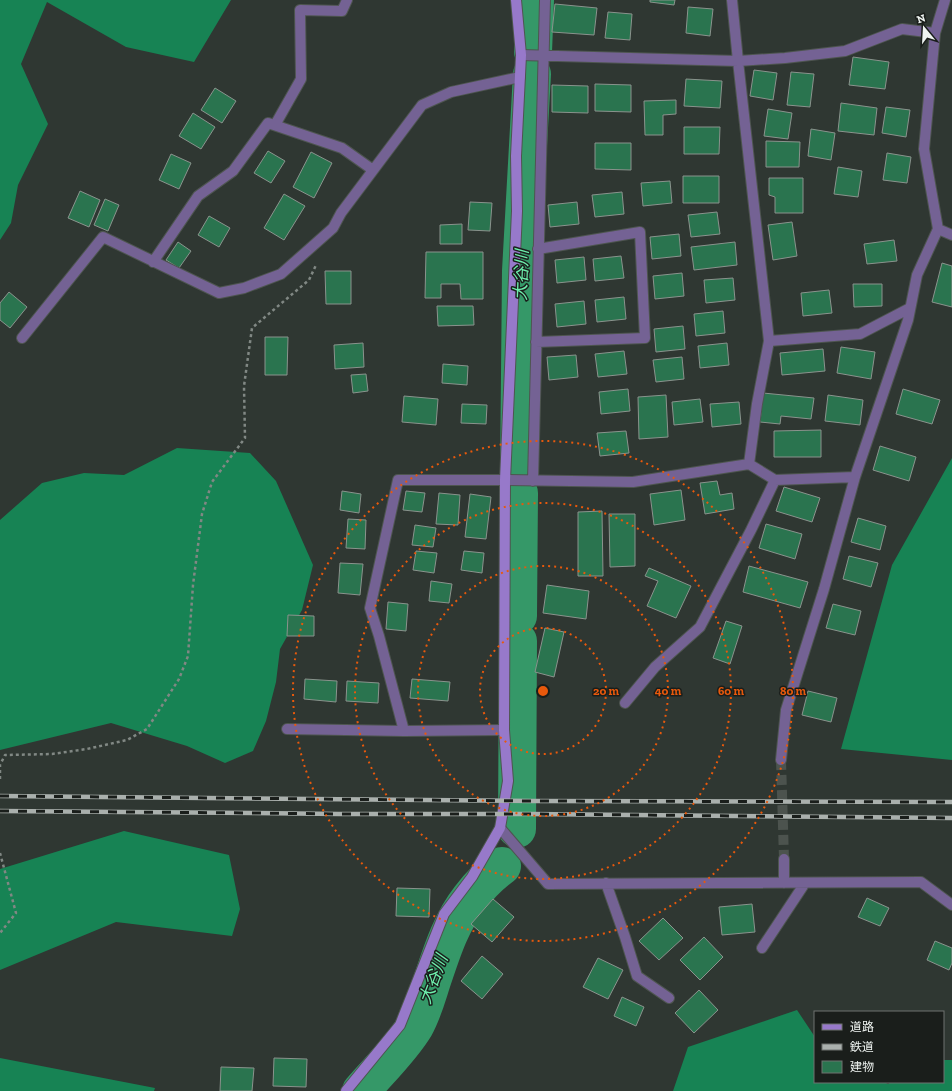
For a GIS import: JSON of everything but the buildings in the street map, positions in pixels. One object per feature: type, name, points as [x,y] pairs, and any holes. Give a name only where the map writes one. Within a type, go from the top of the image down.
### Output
[{"type":"street","points":[[275,125],[301,79],[300,10],[342,11],[347,0]]},
{"type":"street","points":[[346,1091],[400,1025],[444,914],[472,877],[500,828],[508,781],[504,730],[505,480],[517,219],[516,156],[521,55],[516,0]]},
{"type":"street","points":[[533,481],[538,249],[545,56],[545,0]]},
{"type":"street","points":[[732,0],[769,341],[757,404],[749,464]]},
{"type":"street","points":[[782,760],[786,710],[824,589],[855,477],[908,320],[918,275],[938,229],[924,149],[935,33],[945,0]]},
{"type":"street","points":[[521,55],[738,61],[785,58],[845,51],[902,29],[935,33]]},
{"type":"street","points":[[22,338],[102,237],[219,293],[244,288],[281,274],[332,228],[341,213],[422,105],[451,92],[520,77]]},
{"type":"street","points":[[153,262],[198,196],[233,171],[268,122],[342,148],[373,170]]},
{"type":"street","points":[[938,229],[952,235]]},
{"type":"street","points":[[536,342],[645,338],[640,232],[538,249]]},
{"type":"street","points":[[769,341],[860,334],[910,308]]},
{"type":"street","points":[[404,731],[379,636],[370,608],[398,480],[633,482],[749,464],[775,480],[855,477]]},
{"type":"street","points":[[624,703],[655,667],[700,627],[752,530],[775,480]]},
{"type":"street","points":[[288,729],[404,731],[504,730]]},
{"type":"street","points":[[500,828],[548,884],[921,882],[952,906]]},
{"type":"street","points":[[784,859],[784,883]]},
{"type":"street","points":[[606,883],[637,976],[669,998]]},
{"type":"street","points":[[762,948],[805,883]]},
{"type":"path","points":[[0,779],[0,765],[5,755],[52,754],[88,749],[127,740],[147,729],[179,679],[188,656],[193,585],[202,514],[212,482],[245,438],[244,386],[252,328],[309,280],[318,260]]},
{"type":"path","points":[[0,853],[16,913],[0,933]]},
{"type":"green space","points":[[0,0],[231,0],[194,62],[126,47],[47,2],[21,64],[48,124],[18,185],[11,223],[0,240]]},
{"type":"green space","points":[[177,448],[250,453],[276,481],[313,565],[302,610],[280,649],[276,682],[266,721],[253,751],[225,763],[187,746],[111,723],[0,750],[0,520],[42,483],[84,473],[124,475]]},
{"type":"green space","points":[[952,458],[952,760],[841,749],[892,565]]},
{"type":"green space","points":[[124,831],[229,855],[240,909],[232,936],[116,922],[0,970],[0,869]]},
{"type":"green space","points":[[797,1010],[814,1036],[814,1083],[944,1083],[944,1060],[952,1060],[952,1091],[673,1091],[688,1047]]},
{"type":"green space","points":[[0,1058],[155,1088],[154,1091],[0,1091]]},
{"type":"waterway","name":"大谷川","points":[[533,52],[535,0]]},
{"type":"waterway","name":"大谷川","points":[[519,477],[521,271],[532,74]]},
{"type":"waterway","name":"大谷川","points":[[518,616],[519,493]]},
{"type":"waterway","name":"大谷川","points":[[517,829],[518,641]]},
{"type":"waterway","name":"大谷川","points":[[361,1091],[397,1051],[410,1034],[418,1020],[453,925],[477,889],[502,866]]},
{"type":"tunnel","points":[[781,760],[784,859]]},
{"type":"railway","points":[[0,796],[532,801],[952,802]]},
{"type":"railway","points":[[0,811],[952,818]]}]
